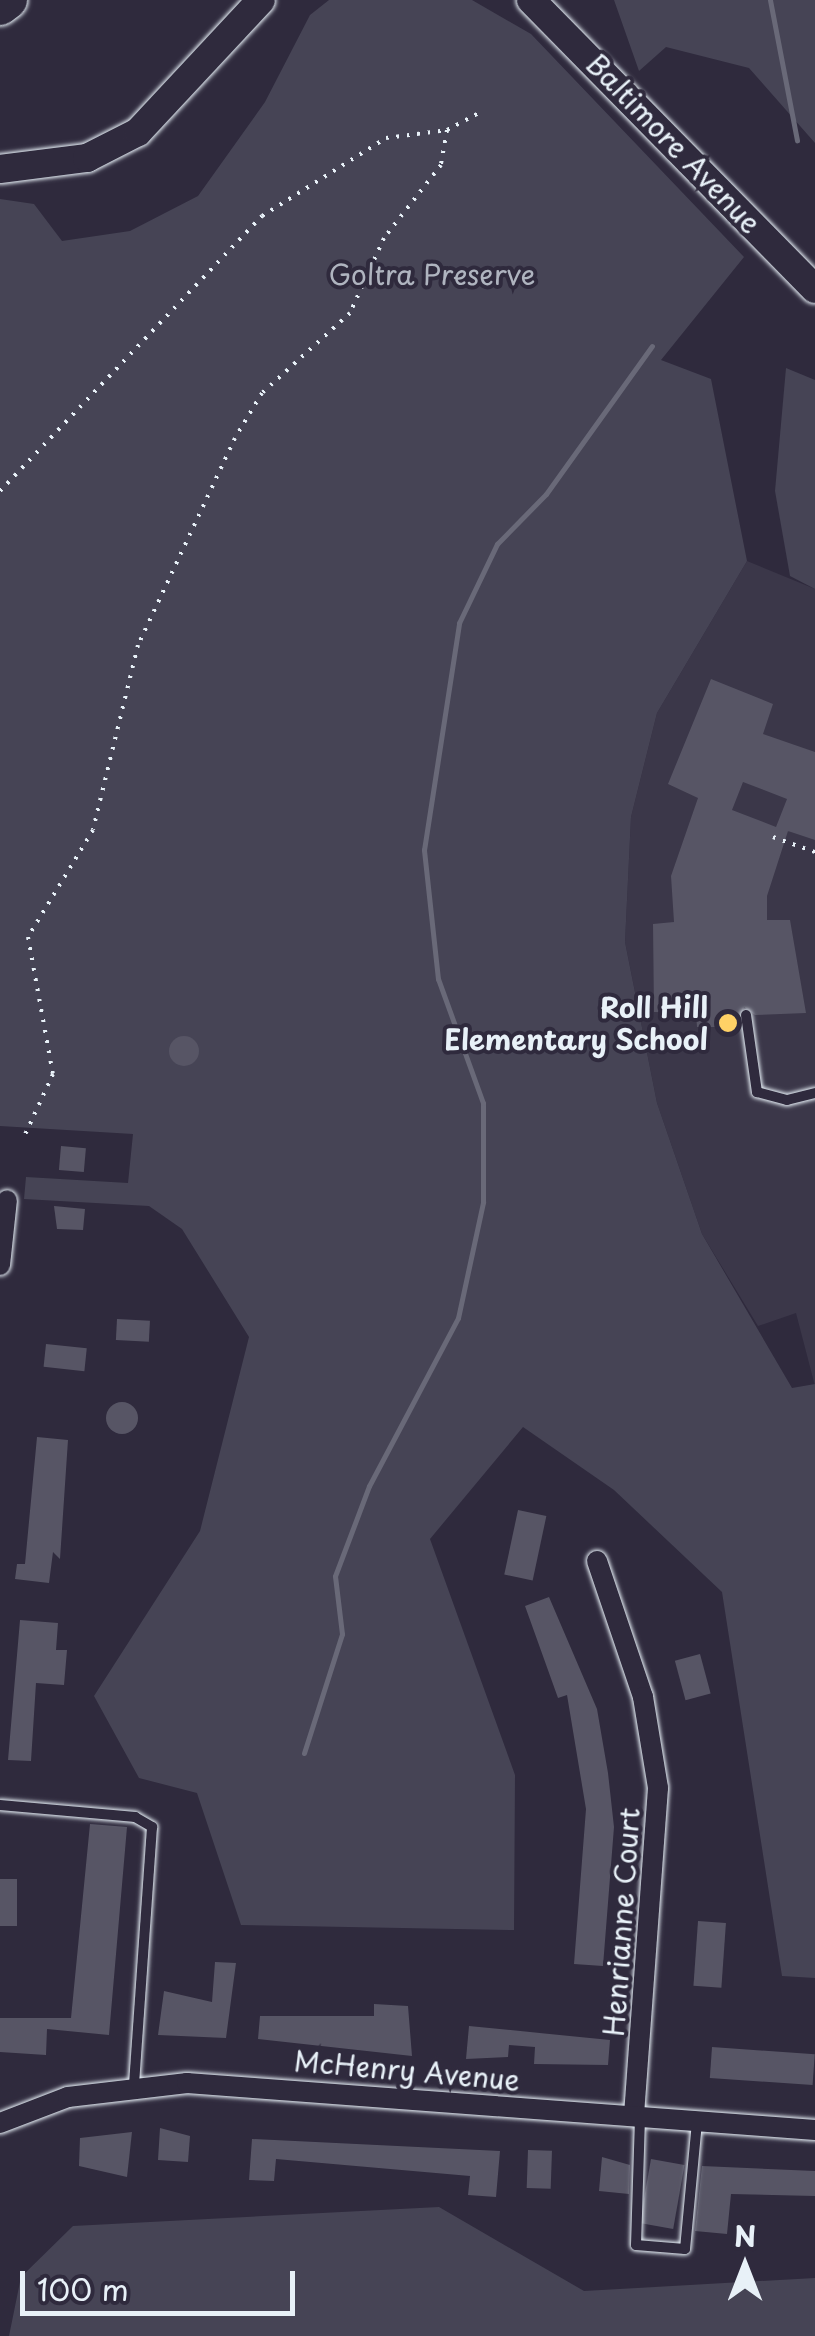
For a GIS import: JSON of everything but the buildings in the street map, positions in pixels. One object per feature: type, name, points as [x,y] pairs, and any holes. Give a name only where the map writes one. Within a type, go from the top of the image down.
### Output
[{"type":"highway","points":[[0,6],[8,0]]},
{"type":"street","points":[[0,169],[88,158],[138,132],[261,0]]},
{"type":"street","name":"Baltimore Avenue","points":[[530,0],[815,289]]},
{"type":"street","points":[[0,1265],[8,1200]]},
{"type":"street","name":"Henrianne Court","points":[[597,1561],[644,1696],[658,1788],[637,2117]]},
{"type":"street","name":"McHenry Avenue","points":[[0,2123],[68,2097],[134,2086],[238,2084],[815,2130]]},
{"type":"lane","points":[[746,1016],[756,1092],[787,1100],[815,1093]]},
{"type":"lane","points":[[0,1805],[135,1817],[152,1827],[134,2086]]},
{"type":"lane","points":[[637,2117],[636,2245],[685,2249],[697,2121]]},
{"type":"path","points":[[0,490],[262,216],[386,138],[447,130],[478,113]]},
{"type":"path","points":[[23,1139],[53,1074],[28,937],[93,830],[138,645],[235,438],[262,394],[350,313],[384,238],[441,165],[447,130]]},
{"type":"path","points":[[773,837],[815,852]]},
{"type":"shaded area","name":"Roll Hill Elementary School","points":[[747,561],[815,589],[815,1386],[796,1313],[758,1326],[702,1234],[657,1103],[625,942],[631,817],[657,713]]},
{"type":"green space","name":"Goltra Preserve","points":[[329,0],[472,0],[531,34],[744,257],[661,360],[711,379],[747,561],[657,713],[631,817],[625,942],[657,1103],[702,1234],[792,1388],[815,1384],[815,1978],[782,1976],[722,1592],[614,1490],[523,1427],[430,1539],[515,1775],[514,1930],[241,1925],[197,1793],[139,1778],[94,1696],[200,1531],[249,1337],[182,1229],[149,1206],[24,1199],[26,1177],[128,1183],[133,1134],[0,1126],[0,199],[34,204],[62,241],[130,231],[198,196],[265,102],[310,15]]},
{"type":"green space","points":[[614,0],[815,0],[815,143],[749,68],[666,47],[639,71]]},
{"type":"green space","points":[[786,368],[815,380],[815,589],[790,576],[775,491]]},
{"type":"green space","points":[[439,2207],[584,2291],[815,2278],[815,2336],[9,2336],[21,2277],[73,2226]]},
{"type":"waterway","points":[[770,0],[797,140]]},
{"type":"waterway","points":[[304,1753],[342,1634],[335,1576],[369,1486],[458,1318],[483,1202],[483,1103],[438,979],[424,850],[459,623],[497,544],[546,494],[652,346]]},
{"type":"place","name":"Roll Hill Elementary School","points":[[728,1023]]}]
